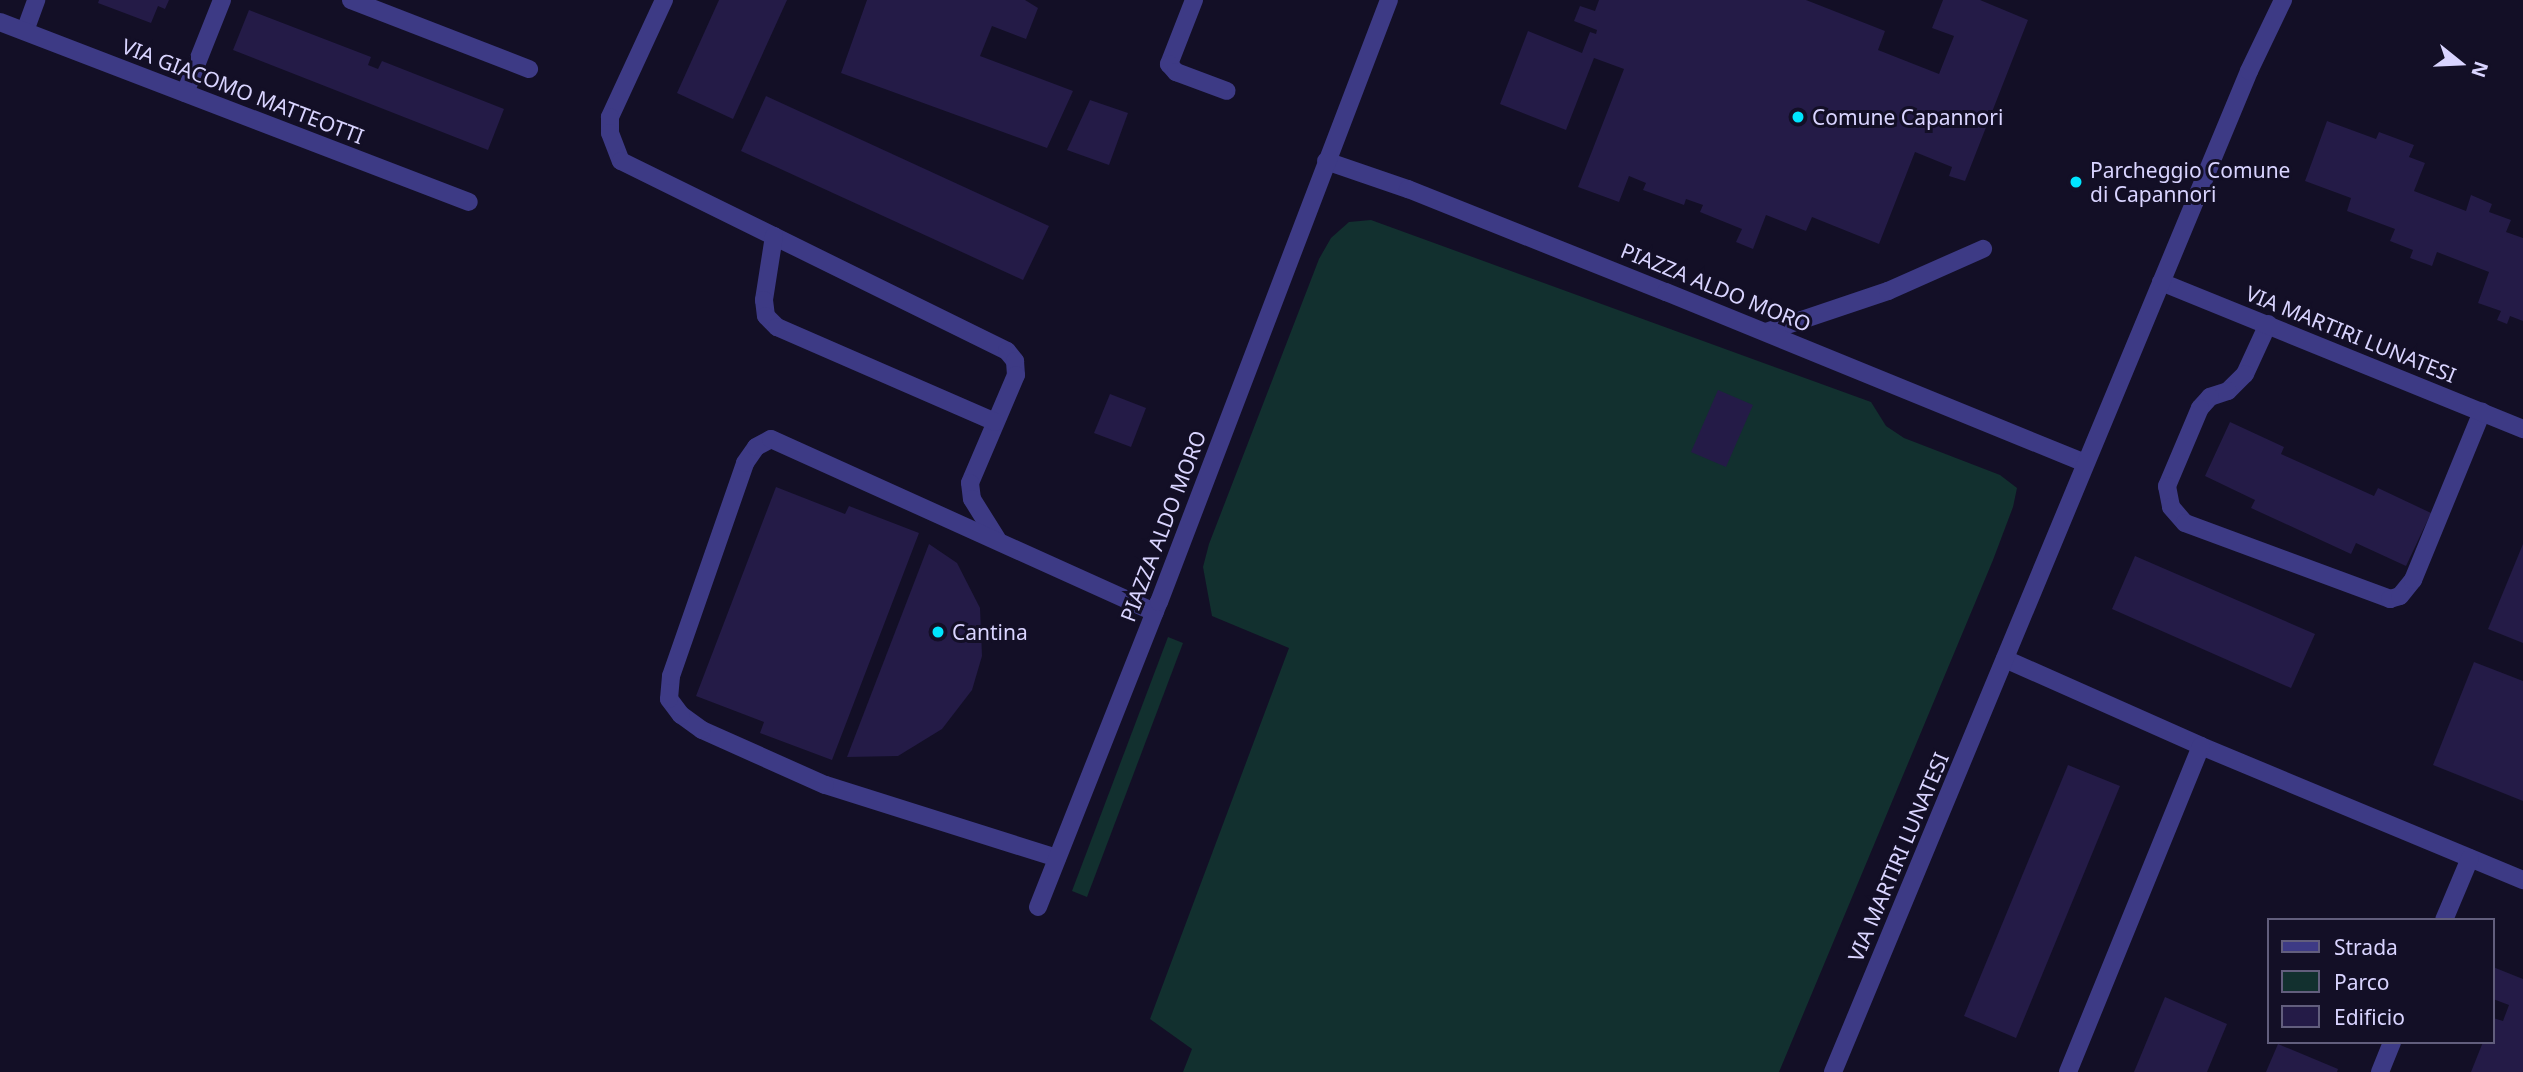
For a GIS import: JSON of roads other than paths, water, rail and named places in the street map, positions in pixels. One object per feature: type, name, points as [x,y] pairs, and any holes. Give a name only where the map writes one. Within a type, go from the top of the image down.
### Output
[{"type":"street","points":[[25,31],[36,0]]},
{"type":"street","points":[[185,93],[222,0]]},
{"type":"street","points":[[351,0],[529,69]]},
{"type":"street","points":[[664,0],[610,117],[610,133],[621,161],[1007,351],[1015,361],[1016,374],[970,483],[972,499],[997,540]]},
{"type":"street","points":[[1194,0],[1169,64],[1176,72],[1227,91]]},
{"type":"street","name":"PIAZZA ALDO MORO","points":[[1038,907],[1155,612],[1389,0]]},
{"type":"street","name":"VIA MARTIRI LUNATESI","points":[[1833,1072],[2249,71],[2283,0]]},
{"type":"street","name":"VIA GIACOMO MATTEOTTI","points":[[0,22],[469,202]]},
{"type":"street","name":"PIAZZA ALDO MORO","points":[[1326,161],[1408,189],[2086,463]]},
{"type":"street","points":[[774,236],[764,300],[766,316],[777,327],[995,422]]},
{"type":"street","points":[[1766,332],[1888,291],[1983,249]]},
{"type":"street","name":"VIA MARTIRI LUNATESI","points":[[2161,282],[2523,429]]},
{"type":"street","points":[[2268,324],[2245,374],[2228,391],[2210,397],[2200,408],[2167,486],[2171,507],[2185,523],[2390,599],[2400,596],[2413,580],[2482,412]]},
{"type":"street","points":[[1057,858],[825,785],[702,730],[681,715],[669,699],[671,676],[745,463],[756,447],[771,439],[1155,612]]},
{"type":"street","points":[[2005,659],[2202,746],[2523,880]]},
{"type":"street","points":[[2068,1072],[2202,746]]},
{"type":"street","points":[[2445,918],[2470,858]]},
{"type":"street","points":[[2380,1072],[2391,1044]]},
{"type":"place","name":"Comune Capannori","points":[[1798,117]]},
{"type":"place","name":"Parcheggio Comune di Capannori","points":[[2076,182]]},
{"type":"place","name":"Cantina","points":[[938,632]]}]
